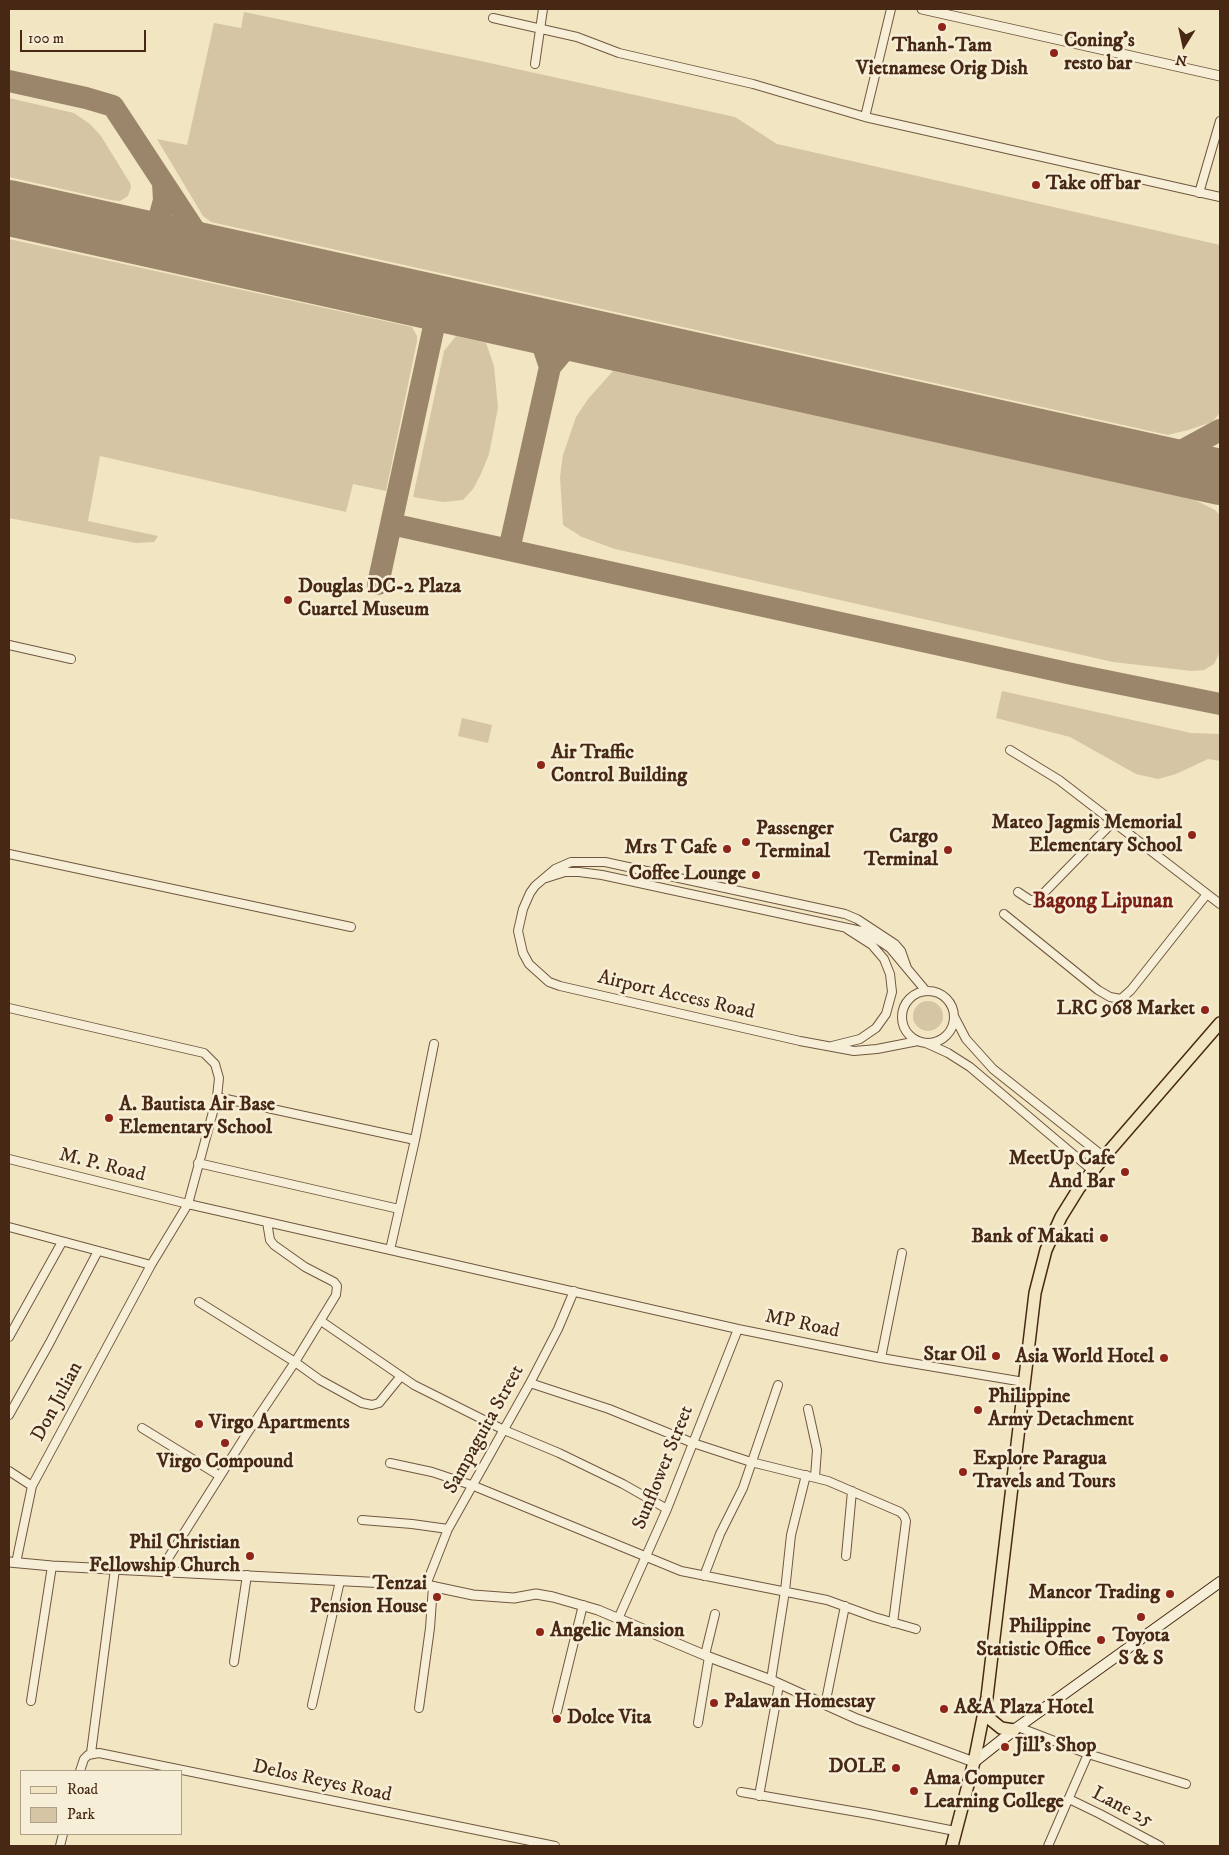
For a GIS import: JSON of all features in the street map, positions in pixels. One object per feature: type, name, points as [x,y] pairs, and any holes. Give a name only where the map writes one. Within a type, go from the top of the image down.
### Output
[{"type":"main road","points":[[952,1846],[974,1762],[984,1712],[996,1628],[1035,1293],[1046,1250],[1061,1217],[1093,1170],[1220,1023]]},
{"type":"main road","points":[[974,1762],[1016,1729],[1220,1582]]},
{"type":"main road","points":[[984,1712],[1001,1728],[1016,1729]]},
{"type":"street","points":[[535,64],[544,9]]},
{"type":"street","points":[[865,117],[891,9]]},
{"type":"street","points":[[922,9],[1220,76]]},
{"type":"street","points":[[493,18],[577,38],[626,54],[753,84],[865,117],[1220,197]]},
{"type":"street","points":[[1199,192],[1220,121]]},
{"type":"street","points":[[9,645],[70,658]]},
{"type":"street","points":[[1010,750],[1058,780],[1220,904]]},
{"type":"street","points":[[1018,892],[1030,900],[1037,900],[1113,822]]},
{"type":"street","points":[[9,854],[350,927]]},
{"type":"street","name":"Airport Access Road","points":[[907,968],[901,951],[878,932],[858,919],[820,908],[605,862],[571,862],[555,868],[535,886],[526,900],[518,931],[523,953],[529,964],[549,982],[560,986],[689,1017],[829,1047],[859,1051],[922,1042]]},
{"type":"street","name":"Airport Access Road","points":[[544,878],[572,872],[602,875],[858,929],[872,935],[890,948],[926,991]]},
{"type":"street","points":[[1004,914],[1098,990],[1110,997],[1121,999],[1131,990],[1206,894]]},
{"type":"street","points":[[829,1047],[860,1039],[876,1028],[886,1014],[892,992],[890,974],[884,959],[872,946],[846,928]]},
{"type":"street","points":[[1093,1170],[964,1063],[906,1032],[902,1017],[906,1002],[912,996],[926,991],[945,998],[950,1003],[954,1016],[966,1039],[993,1069],[1104,1157]]},
{"type":"street","name":"Don Julian","points":[[9,1008],[204,1053],[215,1064],[220,1078],[217,1097],[188,1204],[151,1265],[32,1486],[12,1562]]},
{"type":"street","points":[[922,1042],[940,1040],[946,1036],[951,1030],[954,1016]]},
{"type":"street","points":[[390,1250],[434,1044]]},
{"type":"street","points":[[217,1097],[415,1140]]},
{"type":"street","name":"M. P. Road","points":[[9,1159],[188,1204],[390,1250]]},
{"type":"street","points":[[198,1163],[399,1209]]},
{"type":"street","points":[[160,1571],[336,1295],[337,1286],[334,1282],[297,1261],[274,1245],[270,1240],[267,1222]]},
{"type":"street","points":[[9,1226],[151,1265]]},
{"type":"street","points":[[9,1336],[11,1327],[62,1242]]},
{"type":"street","name":"MP Road","points":[[390,1250],[738,1329],[881,1358],[1024,1382]]},
{"type":"street","points":[[9,1415],[98,1251]]},
{"type":"street","points":[[881,1358],[902,1253]]},
{"type":"street","name":"Sampaguita Street","points":[[419,1708],[430,1628],[430,1585],[448,1529],[474,1486],[530,1383],[558,1329],[574,1291]]},
{"type":"street","points":[[199,1302],[295,1362],[320,1380],[362,1403],[372,1405],[379,1403],[401,1376]]},
{"type":"street","points":[[321,1321],[414,1385],[504,1430],[559,1453],[623,1484],[667,1509]]},
{"type":"street","name":"Sunflower Street","points":[[618,1619],[667,1509],[738,1329]]},
{"type":"street","points":[[530,1383],[609,1409],[693,1442],[751,1462],[815,1477],[900,1512],[906,1518],[893,1623]]},
{"type":"street","points":[[704,1576],[720,1534],[743,1488],[778,1385]]},
{"type":"street","points":[[808,1409],[817,1450],[815,1477]]},
{"type":"street","points":[[142,1428],[220,1476]]},
{"type":"street","points":[[390,1463],[432,1472],[474,1486],[681,1571],[785,1591],[845,1606],[862,1614],[916,1629]]},
{"type":"street","points":[[9,1471],[32,1486]]},
{"type":"street","points":[[759,1796],[775,1683],[791,1535],[806,1475]]},
{"type":"street","points":[[846,1556],[852,1491]]},
{"type":"street","points":[[362,1520],[448,1529]]},
{"type":"street","points":[[12,1562],[52,1566],[430,1585],[473,1595],[514,1598],[536,1594],[583,1605],[775,1683],[857,1719],[974,1762]]},
{"type":"street","points":[[31,1701],[52,1566]]},
{"type":"street","points":[[80,1770],[84,1759],[91,1753],[115,1568]]},
{"type":"street","points":[[234,1662],[247,1575]]},
{"type":"street","points":[[312,1705],[340,1581]]},
{"type":"street","points":[[557,1711],[583,1605]]},
{"type":"street","points":[[825,1705],[845,1606]]},
{"type":"street","points":[[698,1723],[715,1614]]},
{"type":"street","points":[[1016,1729],[1088,1754],[1186,1784]]},
{"type":"street","name":"Delos Reyes Road","points":[[91,1753],[99,1752],[555,1846]]},
{"type":"street","points":[[1048,1846],[1088,1754]]},
{"type":"street","points":[[741,1792],[955,1831]]},
{"type":"street","name":"Lane 25","points":[[1069,1799],[1160,1846]]},
{"type":"green space","points":[[244,12],[476,60],[735,117],[777,144],[1220,245],[1220,413],[1212,422],[1168,435],[211,222],[203,216],[157,139],[187,145],[214,23],[241,28]]},
{"type":"green space","points":[[9,98],[74,113],[90,124],[101,136],[130,183],[131,187],[128,196],[120,201],[111,200],[9,177]]},
{"type":"green space","points":[[9,239],[412,327],[417,336],[417,341],[386,491],[353,484],[346,512],[100,456],[88,521],[158,536],[154,542],[136,543],[9,518]]},
{"type":"green space","points":[[456,336],[486,343],[494,366],[498,408],[489,454],[473,489],[463,500],[443,502],[413,497],[444,351]]},
{"type":"green space","points":[[613,371],[1193,499],[1215,510],[1220,515],[1219,654],[1214,664],[1204,670],[1192,671],[1113,662],[615,549],[582,537],[563,525],[560,477],[563,455],[576,417],[588,399]]},
{"type":"green space","points":[[1002,691],[1191,733],[1220,734],[1220,761],[1208,759],[1176,774],[1158,779],[1136,774],[1070,737],[996,718]]},
{"type":"green space","points":[[462,718],[492,725],[488,743],[458,736]]},
{"type":"green space","points":[[928,1001],[939,1005],[943,1016],[939,1027],[928,1031],[917,1027],[913,1016],[917,1005]]},
{"type":"taxiway","points":[[9,81],[113,106],[211,253]]},
{"type":"taxiway","points":[[143,238],[160,215],[164,200],[163,183]]},
{"type":"taxiway","points":[[378,584],[439,303]]},
{"type":"taxiway","points":[[518,321],[532,329],[542,343],[550,367]]},
{"type":"taxiway","points":[[509,550],[550,367],[565,349],[573,343],[591,339],[606,340]]},
{"type":"taxiway","points":[[1150,461],[1174,455],[1220,430]]},
{"type":"taxiway","points":[[391,524],[1072,674],[1220,704]]},
{"type":"runway","points":[[9,208],[1220,477]]},
{"type":"place","name":"Thanh-Tam Vietnamese Orig Dish","points":[[942,27]]},
{"type":"place","name":"Coning's resto bar","points":[[1054,53]]},
{"type":"place","name":"Take off bar","points":[[1036,185]]},
{"type":"place","name":"Douglas DC-2 Plaza Cuartel Museum","points":[[288,600]]},
{"type":"place","name":"Air Traffic Control Building","points":[[541,765]]},
{"type":"place","name":"Mateo Jagmis Memorial Elementary School","points":[[1192,835]]},
{"type":"place","name":"Passenger Terminal","points":[[746,842]]},
{"type":"place","name":"Mrs T Cafe","points":[[727,849]]},
{"type":"place","name":"Cargo Terminal","points":[[948,850]]},
{"type":"place","name":"Coffee Lounge","points":[[756,875]]},
{"type":"place","name":"LRC 968 Market","points":[[1205,1010]]},
{"type":"place","name":"A. Bautista Air Base Elementary School","points":[[109,1118]]},
{"type":"place","name":"MeetUp Cafe And Bar","points":[[1125,1172]]},
{"type":"place","name":"Bank of Makati","points":[[1104,1238]]},
{"type":"place","name":"Star Oil","points":[[996,1356]]},
{"type":"place","name":"Asia World Hotel","points":[[1164,1358]]},
{"type":"place","name":"Philippine Army Detachment","points":[[978,1410]]},
{"type":"place","name":"Virgo Apartments","points":[[199,1424]]},
{"type":"place","name":"Virgo Compound","points":[[225,1443]]},
{"type":"place","name":"Explore Paragua Travels and Tours","points":[[963,1472]]},
{"type":"place","name":"Phil Christian Fellowship Church","points":[[250,1556]]},
{"type":"place","name":"Mancor Trading","points":[[1170,1594]]},
{"type":"place","name":"Tenzai Pension House","points":[[437,1597]]},
{"type":"place","name":"Toyota S & S","points":[[1141,1617]]},
{"type":"place","name":"Angelic Mansion","points":[[540,1632]]},
{"type":"place","name":"Philippine Statistic Office","points":[[1101,1640]]},
{"type":"place","name":"Palawan Homestay","points":[[714,1703]]},
{"type":"place","name":"A&A Plaza Hotel","points":[[944,1709]]},
{"type":"place","name":"Dolce Vita","points":[[557,1719]]},
{"type":"place","name":"Jill's Shop","points":[[1005,1747]]},
{"type":"place","name":"DOLE","points":[[896,1768]]},
{"type":"place","name":"Ama Computer Learning College","points":[[914,1791]]},
{"type":"district","name":"Bagong Lipunan","points":[[1103,903]]}]
